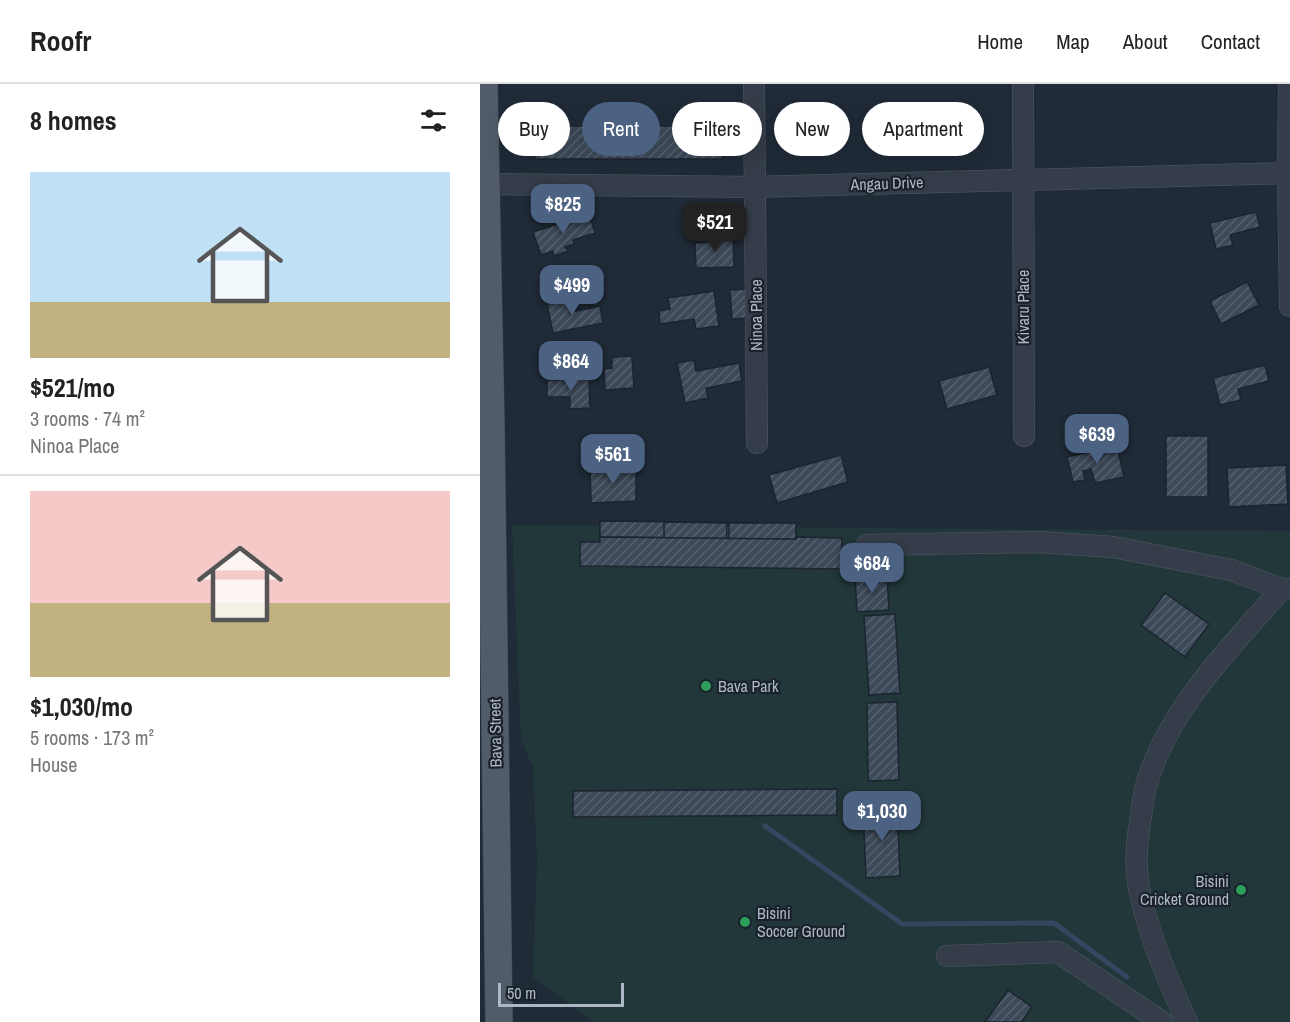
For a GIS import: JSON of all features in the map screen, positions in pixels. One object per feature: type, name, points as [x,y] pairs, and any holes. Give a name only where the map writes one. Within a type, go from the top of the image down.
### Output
[{"type":"main road","name":"Bava Street","points":[[484,84],[483,255],[498,1022]]},
{"type":"street","name":"Ninoa Place","points":[[754,84],[757,443]]},
{"type":"street","name":"Kivaru Place","points":[[1023,84],[1024,436]]},
{"type":"street","points":[[1289,84],[1290,306]]},
{"type":"street","name":"Angau Drive","points":[[485,184],[755,187],[1289,173]]},
{"type":"street","points":[[867,545],[1039,542],[1113,547],[1231,570],[1286,589],[1214,666],[1191,696],[1159,751],[1145,789],[1136,846],[1141,897],[1166,974],[1187,1022]]},
{"type":"street","points":[[947,956],[1058,952],[1162,1022]]},
{"type":"green space","points":[[512,525],[1290,531],[1290,1022],[594,1022],[533,977],[537,860],[533,768],[521,739]]},
{"type":"building","points":[[570,126],[582,126],[582,156],[660,156],[660,126],[672,126],[672,156],[722,156],[722,159],[535,159],[535,156],[570,156]]},
{"type":"building","points":[[1256,212],[1260,227],[1230,235],[1233,245],[1216,249],[1210,223]]},
{"type":"building","points":[[589,214],[595,233],[573,240],[574,244],[565,247],[568,251],[554,256],[553,251],[541,255],[533,232]]},
{"type":"building","points":[[708,236],[733,236],[734,267],[696,268],[695,243],[708,242]]},
{"type":"building","points":[[1247,282],[1259,305],[1221,324],[1210,301]]},
{"type":"building","points":[[748,289],[750,318],[732,319],[730,290]]},
{"type":"building","points":[[714,291],[719,326],[696,329],[694,319],[660,324],[659,311],[670,309],[668,298]]},
{"type":"building","points":[[574,299],[576,311],[600,306],[603,323],[553,333],[547,304]]},
{"type":"building","points":[[632,356],[634,388],[605,390],[604,369],[612,368],[612,357]]},
{"type":"building","points":[[694,360],[696,371],[739,363],[742,381],[706,388],[708,398],[685,403],[677,363]]},
{"type":"building","points":[[1265,365],[1269,381],[1238,389],[1241,400],[1220,405],[1213,378]]},
{"type":"building","points":[[989,367],[997,395],[947,409],[939,381]]},
{"type":"building","points":[[589,379],[590,408],[570,409],[570,397],[547,397],[547,380]]},
{"type":"building","points":[[1166,436],[1208,436],[1208,497],[1166,497]]},
{"type":"building","points":[[1117,446],[1124,477],[1095,483],[1091,469],[1083,471],[1085,480],[1073,482],[1067,457]]},
{"type":"building","points":[[841,455],[848,482],[777,503],[769,475]]},
{"type":"building","points":[[1286,465],[1288,504],[1229,507],[1227,468]]},
{"type":"building","points":[[636,468],[636,501],[591,503],[590,469]]},
{"type":"building","points":[[600,521],[662,522],[662,558],[600,558]]},
{"type":"building","points":[[600,521],[796,523],[796,539],[600,537]]},
{"type":"building","points":[[664,522],[727,523],[726,558],[664,557]]},
{"type":"building","points":[[729,523],[796,523],[796,559],[729,558]]},
{"type":"building","points":[[600,537],[842,538],[841,569],[580,566],[580,542],[600,542]]},
{"type":"building","points":[[887,576],[889,610],[857,612],[855,577]]},
{"type":"building","points":[[1165,593],[1209,624],[1185,657],[1141,625]]},
{"type":"building","points":[[895,614],[900,693],[869,695],[864,616]]},
{"type":"building","points":[[897,702],[899,780],[868,781],[867,703]]},
{"type":"building","points":[[837,789],[837,815],[573,817],[573,791]]},
{"type":"building","points":[[897,805],[900,876],[866,878],[863,807]]},
{"type":"building","points":[[1008,990],[1032,1007],[1021,1022],[985,1022]]},
{"type":"waterway","points":[[765,826],[902,924],[1054,923],[1127,977]]},
{"type":"place","name":"Bava Park","points":[[706,686]]},
{"type":"place","name":"Bisini Cricket Ground","points":[[1241,890]]},
{"type":"place","name":"Bisini Soccer Ground","points":[[745,922]]}]
